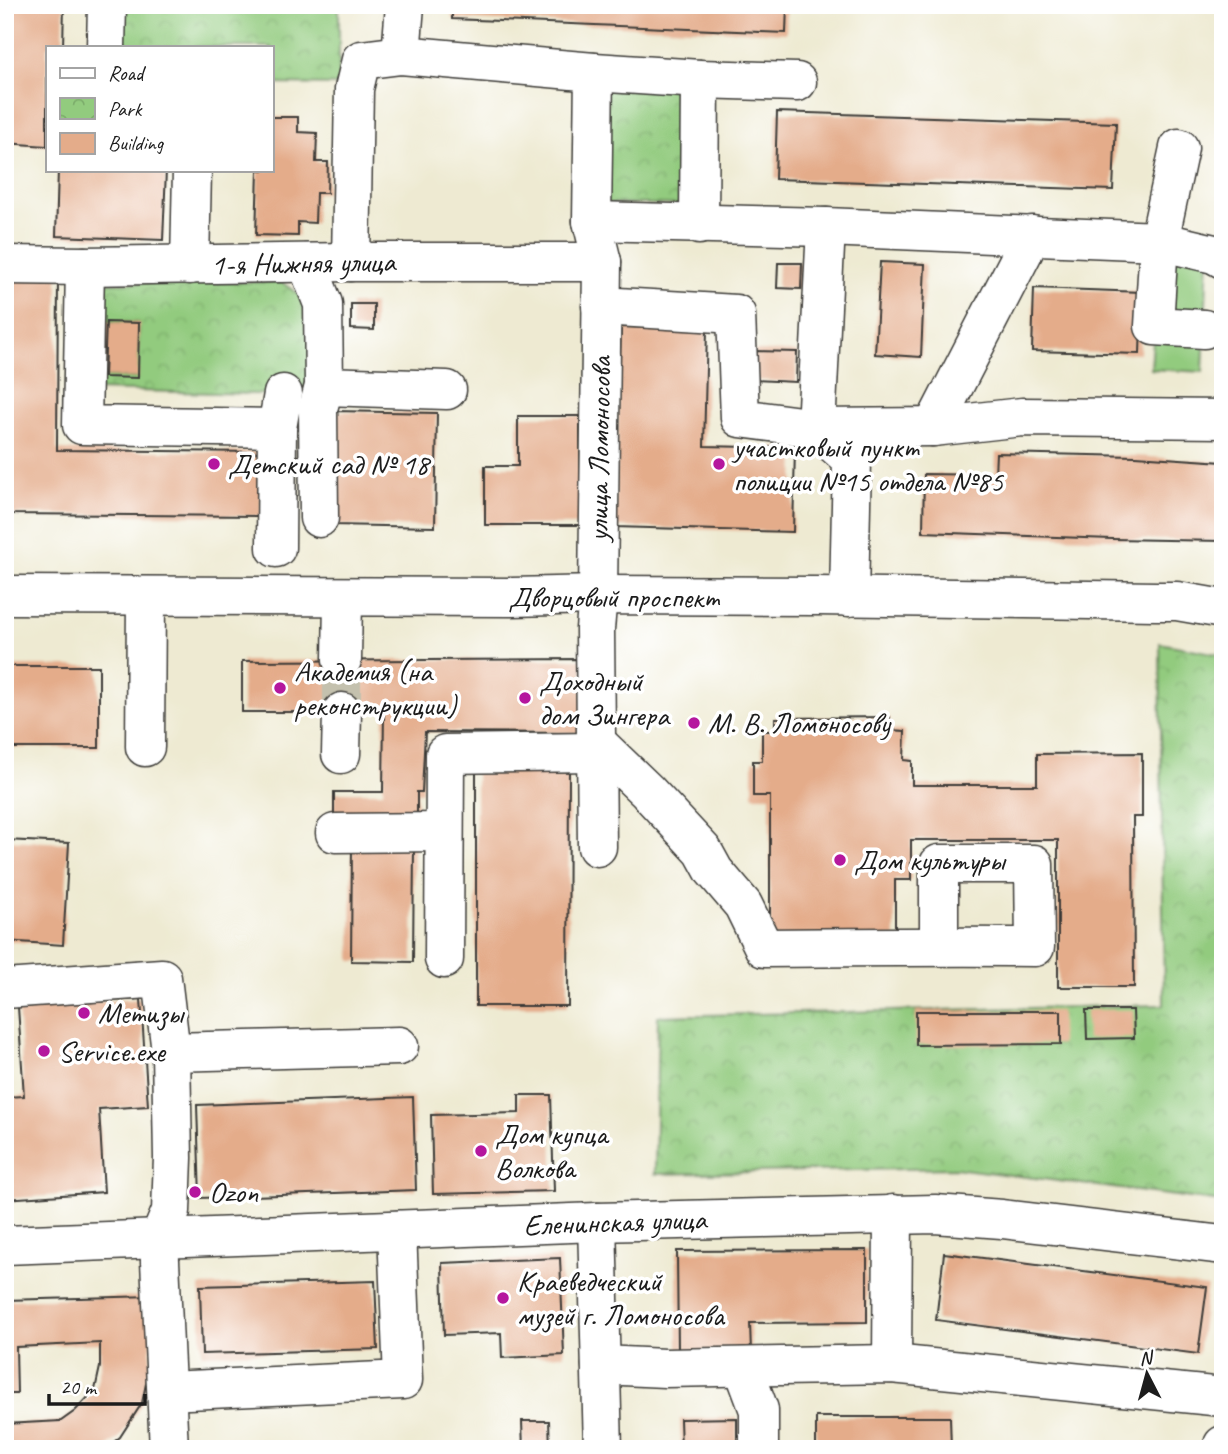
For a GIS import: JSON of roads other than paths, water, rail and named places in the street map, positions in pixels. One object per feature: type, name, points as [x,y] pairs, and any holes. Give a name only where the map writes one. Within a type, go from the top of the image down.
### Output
[{"type":"street","points":[[106,46],[107,5]]},
{"type":"street","points":[[401,55],[405,5]]},
{"type":"street","points":[[351,262],[354,89],[361,60],[401,55],[594,72],[797,82]]},
{"type":"street","name":"улица Ломоносова","points":[[594,72],[592,221],[602,262],[598,596],[595,629],[597,846]]},
{"type":"street","points":[[699,225],[700,79]]},
{"type":"street","points":[[1179,148],[1159,241],[1154,326],[1204,329]]},
{"type":"street","points":[[190,265],[192,172]]},
{"type":"street","points":[[592,221],[826,227],[1159,241],[1214,254],[1223,259]]},
{"type":"street","points":[[816,428],[826,227]]},
{"type":"street","points":[[933,427],[1032,235]]},
{"type":"street","name":"1-я Нижняя улица","points":[[5,265],[602,262]]},
{"type":"street","points":[[307,263],[323,304],[324,386],[318,409],[319,518]]},
{"type":"street","points":[[85,266],[82,425],[280,411],[276,548]]},
{"type":"street","points":[[601,306],[736,314],[740,418],[816,428],[933,427],[1022,417],[1223,419]]},
{"type":"street","points":[[324,386],[446,390]]},
{"type":"street","points":[[816,428],[852,460],[849,597]]},
{"type":"street","name":"Дворцовый проспект","points":[[5,595],[849,597],[1177,601],[1223,610]]},
{"type":"street","points":[[145,747],[146,596]]},
{"type":"street","points":[[342,597],[342,660]]},
{"type":"street","points":[[341,754],[342,712]]},
{"type":"street","points":[[444,959],[445,754],[596,747],[647,791],[702,851],[743,905],[764,948],[939,946]]},
{"type":"street","points":[[335,833],[444,832]]},
{"type":"street","points":[[5,989],[162,978],[171,1052],[173,1158],[171,1211],[159,1240],[169,1449]]},
{"type":"street","points":[[171,1052],[399,1046]]},
{"type":"street","name":"Еленинская улица","points":[[5,1245],[597,1222],[934,1213],[1223,1245]]},
{"type":"street","points":[[892,1364],[893,1214]]},
{"type":"street","points":[[597,1222],[603,1449]]},
{"type":"street","points":[[167,1391],[403,1380],[397,1230]]},
{"type":"street","points":[[601,1365],[665,1368],[892,1364],[1223,1397]]},
{"type":"street","points":[[743,1367],[759,1410],[759,1449]]},
{"type":"tunnel","points":[[342,660],[342,712]]},
{"type":"place","name":"Детский сад № 18","points":[[214,464]]},
{"type":"place","name":"участковый пункт полиции №15 отдела №85","points":[[719,464]]},
{"type":"place","name":"Академия (на реконструкции)","points":[[280,688]]},
{"type":"place","name":"Доходный дом Зингера","points":[[525,698]]},
{"type":"place","name":"М. В. Ломоносову","points":[[694,723]]},
{"type":"place","name":"Дом культуры","points":[[840,860]]},
{"type":"place","name":"Метизы","points":[[84,1013]]},
{"type":"place","name":"Service.exe","points":[[44,1051]]},
{"type":"place","name":"Дом купца Волкова","points":[[481,1151]]},
{"type":"place","name":"Ozon","points":[[195,1192]]},
{"type":"place","name":"Краеведческий музей г. Ломоносова","points":[[503,1298]]}]
